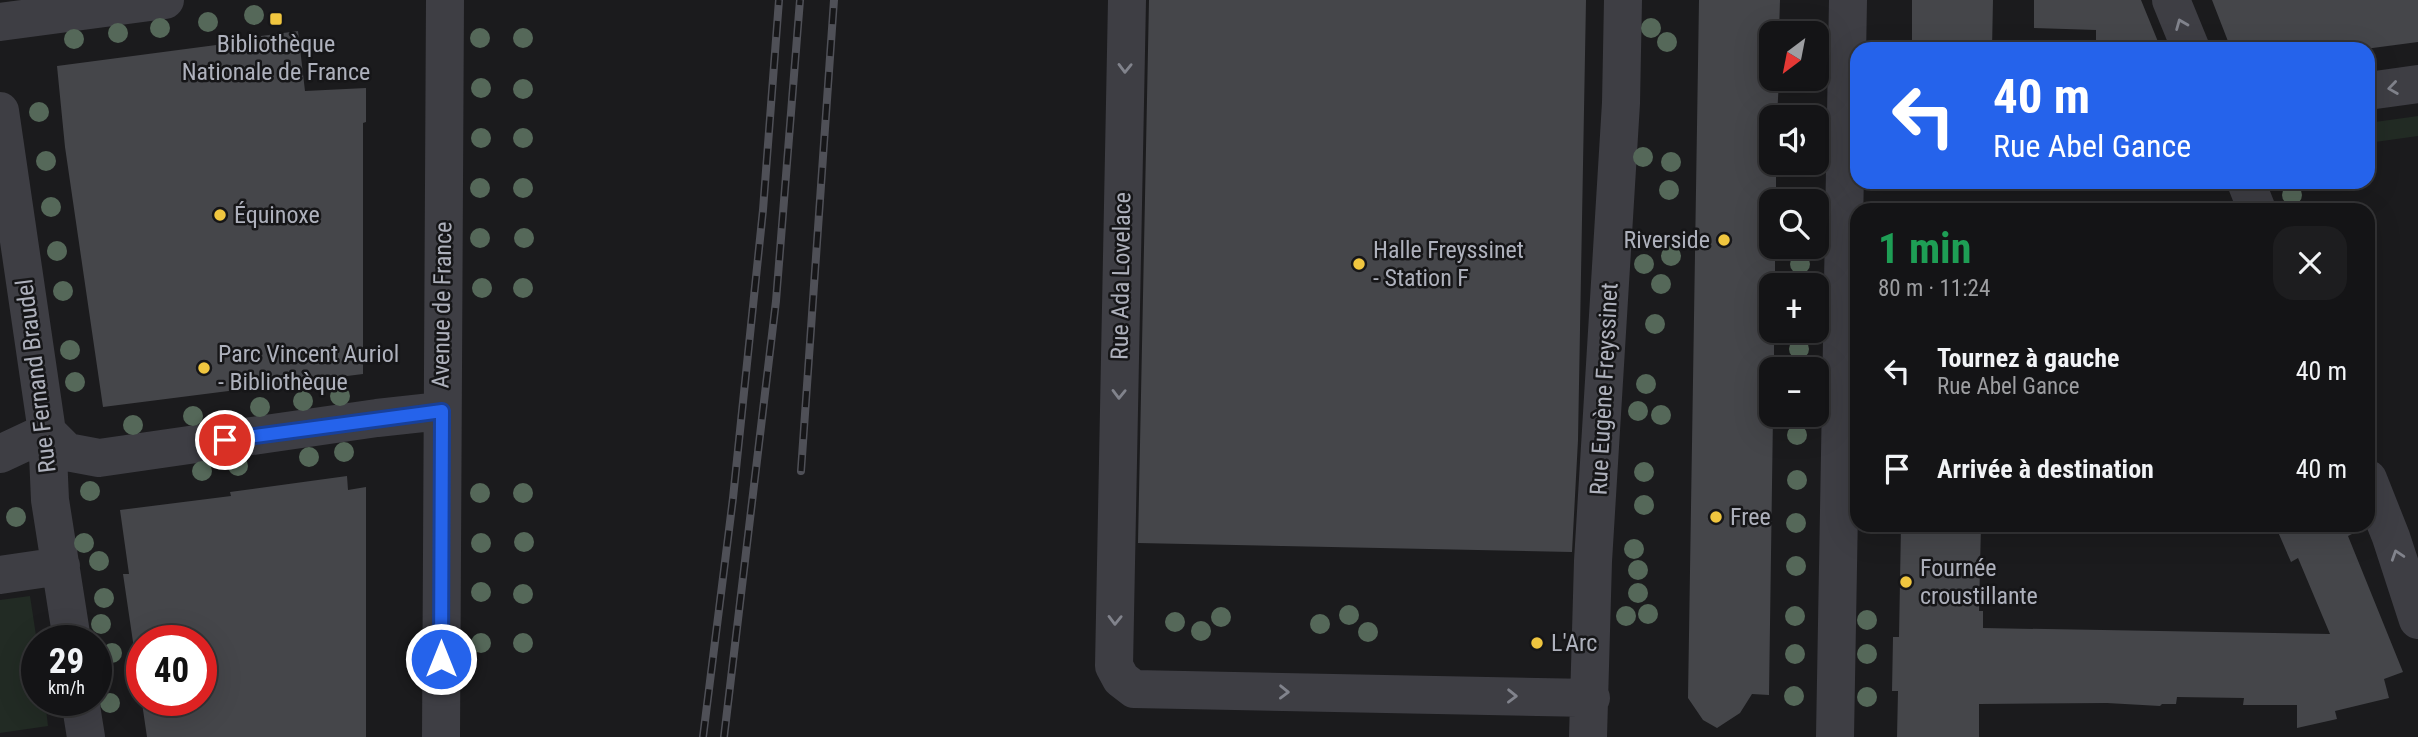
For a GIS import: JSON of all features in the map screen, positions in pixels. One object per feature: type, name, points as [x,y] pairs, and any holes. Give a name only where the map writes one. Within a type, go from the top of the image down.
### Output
[{"type":"street","points":[[0,22],[165,0]]},
{"type":"street","name":"Avenue de France","points":[[441,737],[445,0]]},
{"type":"street","name":"Rue Ada Lovelace","points":[[1127,0],[1114,666],[1121,679],[1134,689],[1591,698]]},
{"type":"street","name":"Rue Eugène Freyssinet","points":[[1588,737],[1594,561],[1621,103],[1623,0]]},
{"type":"street","points":[[1847,0],[1850,82]]},
{"type":"street","points":[[2171,0],[2189,42]]},
{"type":"street","points":[[2375,90],[2418,84]]},
{"type":"street","name":"Rue Fernand Braudel","points":[[0,111],[47,432],[50,500],[70,625]]},
{"type":"street","points":[[1835,737],[1850,148]]},
{"type":"street","points":[[0,454],[47,432],[66,452],[99,458],[442,411]]},
{"type":"street","points":[[2375,497],[2418,620]]},
{"type":"street","points":[[0,575],[61,566]]},
{"type":"street","points":[[83,716],[86,737]]},
{"type":"shaded area","points":[[2418,116],[2418,136],[2375,142],[2375,122]]},
{"type":"shaded area","points":[[30,596],[34,625],[21,625],[21,716],[47,716],[48,726],[0,733],[0,600]]},
{"type":"building","name":"Halle Freyssinet - Station F","points":[[1149,0],[1586,0],[1578,440],[1572,552],[1138,543]]},
{"type":"building","points":[[1699,0],[1780,0],[1779,21],[1759,21],[1759,91],[1778,91],[1778,105],[1759,105],[1759,175],[1776,175],[1776,189],[1759,189],[1759,259],[1775,259],[1775,273],[1759,273],[1759,343],[1774,343],[1774,357],[1759,357],[1759,427],[1773,427],[1769,695],[1752,694],[1740,713],[1717,728],[1703,720],[1688,698]]},
{"type":"building","points":[[1912,0],[1993,0],[1992,42],[1912,42]]},
{"type":"building","points":[[2034,0],[2141,0],[2158,42],[2096,42],[2096,30],[2034,28]]},
{"type":"building","points":[[2212,0],[2418,0],[2418,42],[2375,48],[2375,42],[2228,42]]},
{"type":"building","name":"Équinoxe","points":[[298,31],[305,91],[366,88],[366,122],[363,123],[363,374],[103,407],[65,147],[57,66],[262,39],[261,36]]},
{"type":"building","points":[[347,476],[348,490],[366,487],[366,737],[147,737],[144,716],[217,716],[217,625],[131,625],[123,574],[129,574],[120,510],[231,496],[230,492]]},
{"type":"building","points":[[1901,532],[1981,532],[1979,611],[1983,611],[1983,628],[2330,634],[2298,558],[2291,562],[2278,532],[2356,532],[2348,536],[2403,672],[2384,679],[2389,698],[2335,711],[2337,719],[2297,728],[2297,705],[2243,705],[2244,698],[2177,697],[2176,704],[2160,706],[2107,703],[1979,704],[1979,737],[1897,737],[1898,691],[1892,691],[1893,637],[1899,637]]},
{"type":"railway","points":[[703,737],[733,498],[763,210],[779,0]]},
{"type":"railway","points":[[724,737],[776,301],[800,0]]},
{"type":"railway","points":[[801,471],[834,0]]},
{"type":"place","name":"Bibliothèque Nationale de France","points":[[276,19]]},
{"type":"place","name":"Équinoxe","points":[[220,215]]},
{"type":"place","name":"Riverside","points":[[1724,240]]},
{"type":"place","name":"Halle Freyssinet - Station F","points":[[1359,264]]},
{"type":"place","name":"Parc Vincent Auriol - Bibliothèque","points":[[204,368]]},
{"type":"place","name":"Free","points":[[1716,517]]},
{"type":"place","name":"Fournée croustillante","points":[[1906,582]]},
{"type":"place","name":"L'Arc","points":[[1537,643]]},
{"type":"route","points":[[225,440],[442,411],[441,659]]}]
